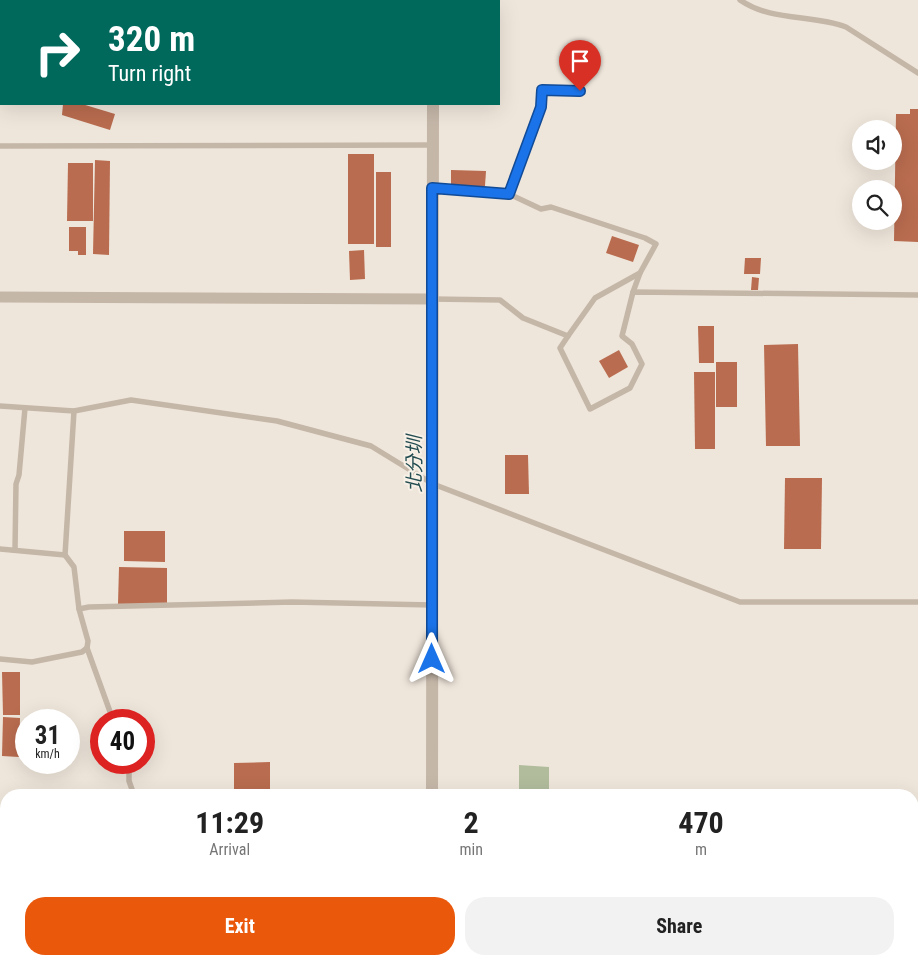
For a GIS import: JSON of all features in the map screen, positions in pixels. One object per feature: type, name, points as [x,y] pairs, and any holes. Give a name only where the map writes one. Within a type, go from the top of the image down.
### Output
[{"type":"street","points":[[432,789],[427,605],[433,484],[427,299],[432,188],[426,145],[433,105]]},
{"type":"street","points":[[0,297],[427,299]]},
{"type":"lane","points":[[740,0],[752,9],[780,17],[833,22],[846,27],[918,73]]},
{"type":"lane","points":[[509,194],[541,107],[542,90],[580,91]]},
{"type":"lane","points":[[0,146],[426,145]]},
{"type":"lane","points":[[432,188],[509,194],[541,209],[551,207],[645,238],[656,244],[640,273],[633,292],[622,336],[632,344],[642,364],[630,388],[590,409],[560,348],[596,298],[640,273]]},
{"type":"lane","points":[[633,292],[918,295]]},
{"type":"lane","points":[[427,299],[500,300],[523,318],[568,336]]},
{"type":"lane","points":[[0,406],[74,411],[131,400],[254,416],[361,442],[371,446],[433,484],[744,604],[918,602]]},
{"type":"lane","points":[[15,550],[16,484],[19,475],[25,408]]},
{"type":"lane","points":[[74,411],[65,555],[74,567],[79,609],[88,641],[87,648],[109,709]]},
{"type":"lane","points":[[0,549],[65,555]]},
{"type":"lane","points":[[79,609],[292,602],[427,605]]},
{"type":"lane","points":[[0,659],[32,662],[82,652],[87,648]]},
{"type":"lane","points":[[130,774],[132,789]]},
{"type":"green space","points":[[519,765],[549,767],[549,789],[519,789]]},
{"type":"building","points":[[63,105],[85,105],[115,114],[110,130],[62,115]]},
{"type":"building","points":[[910,109],[918,109],[918,242],[894,241],[894,230],[902,230],[902,180],[895,180],[895,170],[902,170],[902,120],[896,120],[896,114],[910,114]]},
{"type":"building","points":[[348,154],[374,154],[374,244],[348,244]]},
{"type":"building","points":[[95,160],[110,161],[109,255],[93,254]]},
{"type":"building","points":[[68,163],[93,163],[93,221],[67,221]]},
{"type":"building","points":[[451,170],[486,171],[485,186],[451,186]]},
{"type":"building","points":[[376,172],[391,172],[391,247],[376,247]]},
{"type":"building","points":[[69,227],[86,227],[86,255],[78,255],[78,251],[69,251]]},
{"type":"building","points":[[612,236],[639,245],[633,262],[606,253]]},
{"type":"building","points":[[364,250],[365,279],[350,280],[349,251]]},
{"type":"building","points":[[745,258],[761,258],[760,274],[744,274]]},
{"type":"building","points":[[752,277],[759,278],[758,290],[751,290]]},
{"type":"building","points":[[698,326],[714,326],[714,363],[699,363]]},
{"type":"building","points":[[798,344],[800,446],[766,446],[764,345]]},
{"type":"building","points":[[619,350],[628,367],[609,378],[599,361]]},
{"type":"building","points":[[716,362],[737,362],[737,407],[716,407]]},
{"type":"building","points":[[694,372],[715,372],[715,449],[695,449]]},
{"type":"building","points":[[505,455],[528,455],[529,494],[505,494]]},
{"type":"building","points":[[785,478],[822,478],[821,549],[784,549]]},
{"type":"building","points":[[124,531],[165,531],[165,562],[124,561]]},
{"type":"building","points":[[119,567],[167,568],[167,604],[118,604]]},
{"type":"building","points":[[2,672],[20,672],[20,709],[15,709],[15,715],[3,715]]},
{"type":"building","points":[[3,717],[15,718],[15,757],[2,756]]},
{"type":"building","points":[[270,762],[270,789],[234,789],[234,763]]},
{"type":"route","points":[[432,659],[432,188],[509,194],[541,107],[542,90],[580,91]]},
{"type":"water label","name":"北分圳","points":[[414,464]]}]
